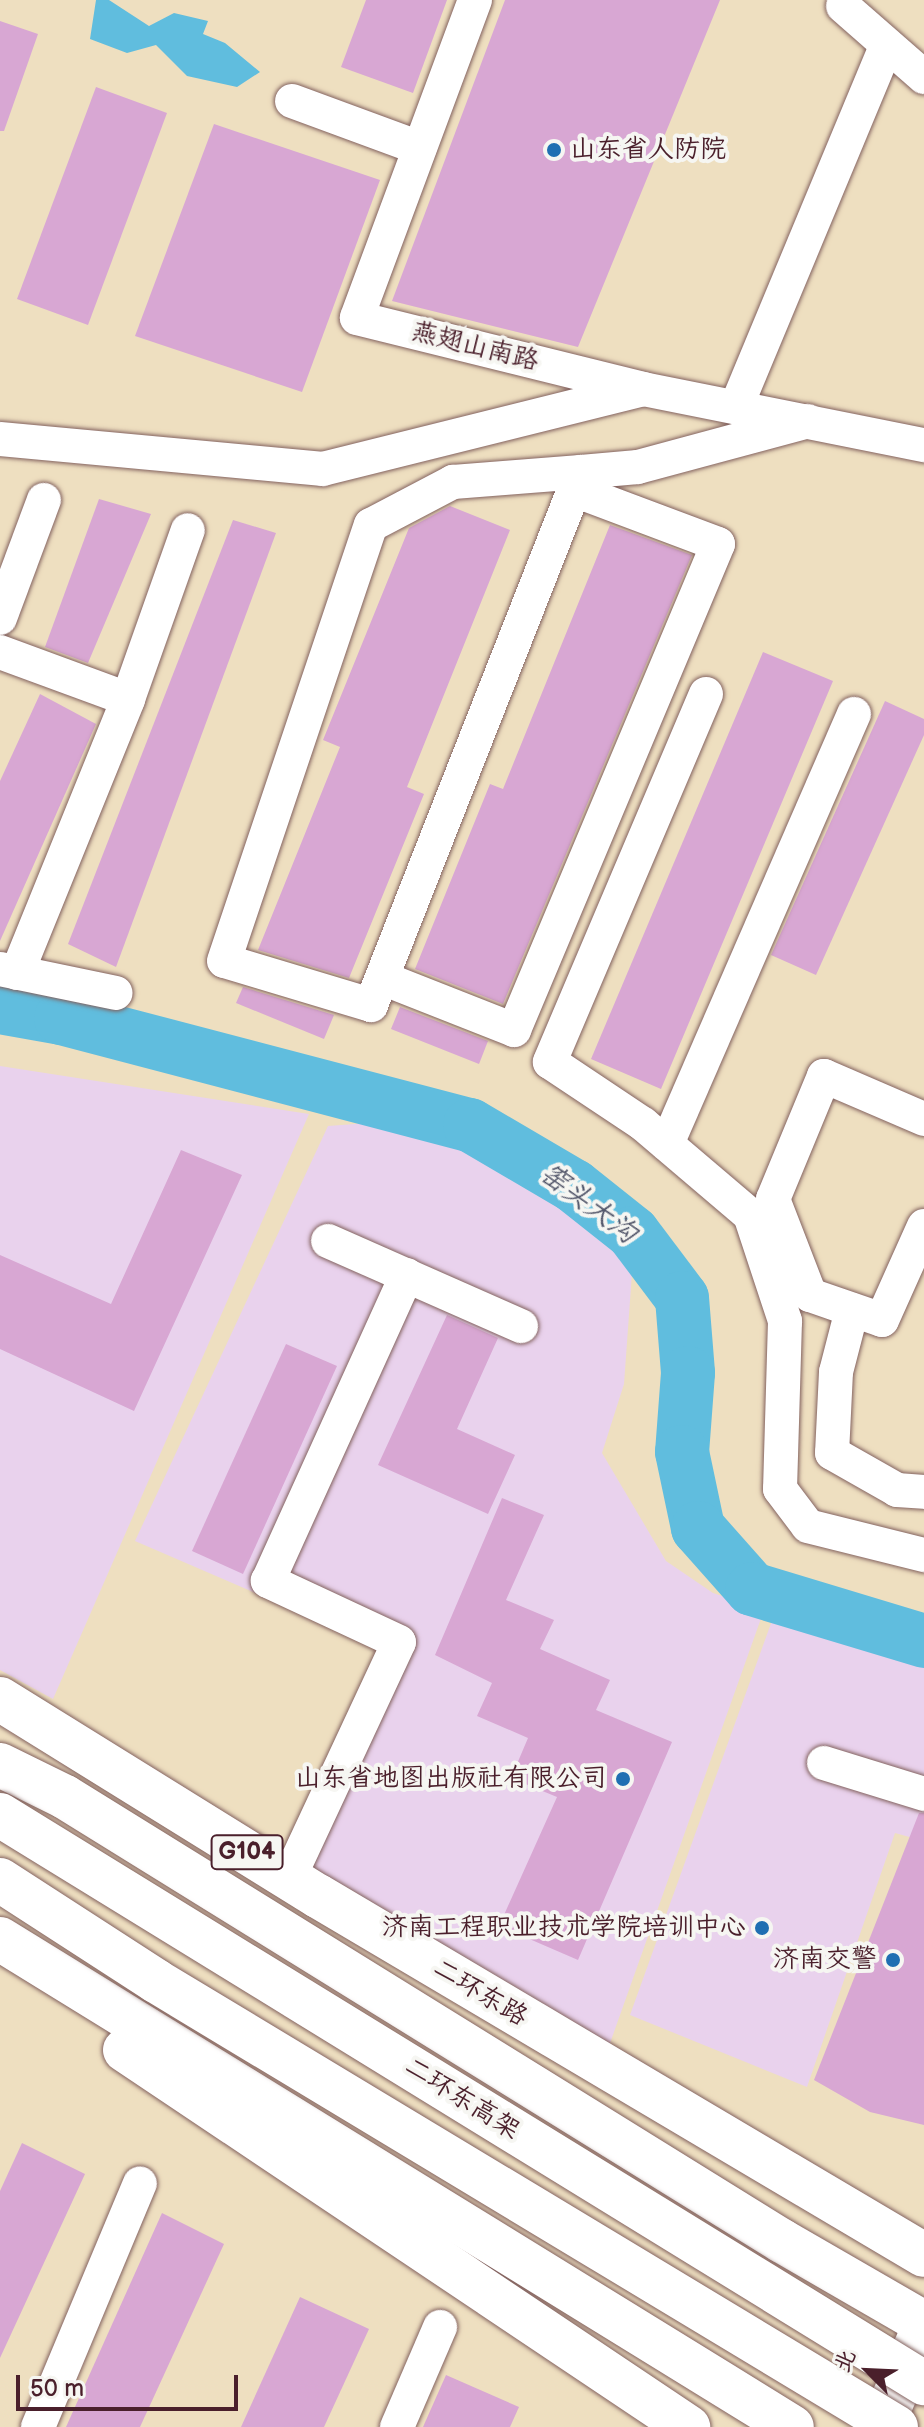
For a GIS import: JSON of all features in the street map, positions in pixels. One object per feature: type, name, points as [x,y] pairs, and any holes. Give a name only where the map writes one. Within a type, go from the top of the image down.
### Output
[{"type":"main road","name":"二环东路","points":[[0,1699],[289,1878],[924,2255]]},
{"type":"main road","points":[[0,1765],[65,1797],[782,2241],[924,2325],[881,2427]]},
{"type":"main road","name":"二环东高架","points":[[0,1815],[924,2383]]},
{"type":"main road","points":[[0,1880],[156,1981],[896,2427]]},
{"type":"main road","points":[[0,1939],[788,2425]]},
{"type":"main road","points":[[0,1968],[688,2427]]},
{"type":"street","name":"燕翅山南路","points":[[475,0],[357,318],[643,389],[924,445]]},
{"type":"street","points":[[843,6],[924,77]]},
{"type":"street","points":[[736,407],[887,45]]},
{"type":"street","points":[[292,101],[420,148]]},
{"type":"street","points":[[0,439],[323,469],[643,389]]},
{"type":"street","points":[[578,481],[371,1005],[224,961],[371,525],[453,482],[578,481],[808,421]]},
{"type":"street","points":[[382,978],[514,1030],[718,544],[578,481]]},
{"type":"street","points":[[0,618],[44,500]]},
{"type":"street","points":[[116,993],[9,971],[128,699],[188,530]]},
{"type":"street","points":[[0,652],[128,699]]},
{"type":"street","points":[[706,694],[550,1062],[667,1144],[750,1215],[785,1321],[780,1489],[808,1526],[924,1555]]},
{"type":"street","points":[[667,1144],[854,714]]},
{"type":"street","points":[[921,1110],[824,1076],[773,1199],[810,1295],[882,1320],[924,1226]]},
{"type":"street","points":[[328,1241],[521,1326]]},
{"type":"street","points":[[289,1878],[399,1642],[268,1581],[407,1275]]},
{"type":"street","points":[[852,1310],[836,1372],[832,1453],[897,1490],[924,1492]]},
{"type":"street","points":[[824,1763],[924,1794]]},
{"type":"street","points":[[38,2427],[140,2183]]},
{"type":"street","points":[[397,2427],[440,2327]]},
{"type":"shaded area","points":[[0,1066],[309,1114],[53,1699],[0,1670]]},
{"type":"shaded area","points":[[382,1122],[470,1125],[567,1174],[632,1273],[624,1384],[602,1453],[666,1561],[713,1593],[764,1610],[609,2046],[306,1873],[403,1657],[135,1541],[328,1126]]},
{"type":"shaded area","name":"济南工程职业技术学院培训中心","points":[[774,1615],[924,1657],[924,1841],[895,1833],[807,2087],[630,2015]]},
{"type":"water","points":[[96,0],[109,0],[149,26],[174,13],[208,21],[203,34],[225,43],[260,72],[237,87],[187,76],[156,45],[127,53],[90,39]]},
{"type":"building","points":[[366,0],[447,0],[413,93],[341,67]]},
{"type":"building","name":"山东省人防院","points":[[505,0],[720,0],[578,347],[392,301]]},
{"type":"building","points":[[0,21],[38,34],[4,131],[0,131]]},
{"type":"building","points":[[96,87],[167,113],[88,325],[17,299]]},
{"type":"building","points":[[214,124],[380,180],[302,392],[135,336]]},
{"type":"building","points":[[99,499],[151,514],[88,663],[45,647]]},
{"type":"building","points":[[450,506],[510,530],[407,787],[424,794],[349,978],[258,950],[340,747],[323,740],[409,528]]},
{"type":"building","points":[[233,520],[276,533],[116,967],[68,944]]},
{"type":"building","points":[[610,525],[692,555],[503,1004],[415,969],[490,784],[503,789]]},
{"type":"building","points":[[763,652],[833,681],[661,1089],[591,1059]]},
{"type":"building","points":[[40,694],[96,724],[0,941],[0,781]]},
{"type":"building","points":[[885,701],[924,719],[924,735],[816,975],[771,955]]},
{"type":"building","points":[[243,987],[334,1015],[324,1039],[236,1003]]},
{"type":"building","points":[[400,1007],[488,1041],[479,1064],[391,1029]]},
{"type":"building","points":[[181,1150],[242,1175],[134,1411],[0,1349],[0,1255],[111,1304]]},
{"type":"building","points":[[447,1315],[498,1338],[457,1429],[515,1455],[488,1514],[378,1465]]},
{"type":"building","points":[[286,1344],[337,1366],[243,1574],[192,1551]]},
{"type":"building","points":[[502,1498],[544,1515],[506,1600],[554,1620],[540,1649],[610,1680],[596,1710],[672,1742],[578,1960],[499,1926],[557,1797],[511,1778],[528,1738],[477,1716],[492,1683],[435,1655]]},
{"type":"building","name":"济南交警","points":[[919,1813],[924,1813],[924,2125],[870,2112],[814,2080]]},
{"type":"building","points":[[22,2143],[85,2174],[0,2358],[0,2191]]},
{"type":"building","points":[[162,2213],[224,2244],[140,2427],[66,2427]]},
{"type":"building","points":[[300,2297],[369,2329],[324,2427],[241,2427]]},
{"type":"building","points":[[446,2375],[519,2407],[510,2427],[423,2427]]},
{"type":"waterway","name":"窑头大沟","points":[[0,1007],[61,1018],[470,1125],[574,1186],[633,1233],[682,1298],[688,1373],[682,1452],[698,1528],[752,1589],[924,1641]]},
{"type":"place","name":"山东省人防院","points":[[554,150]]},
{"type":"place","name":"山东省地图出版社有限公司","points":[[623,1779]]},
{"type":"place","name":"济南工程职业技术学院培训中心","points":[[762,1928]]},
{"type":"place","name":"济南交警","points":[[893,1960]]}]
